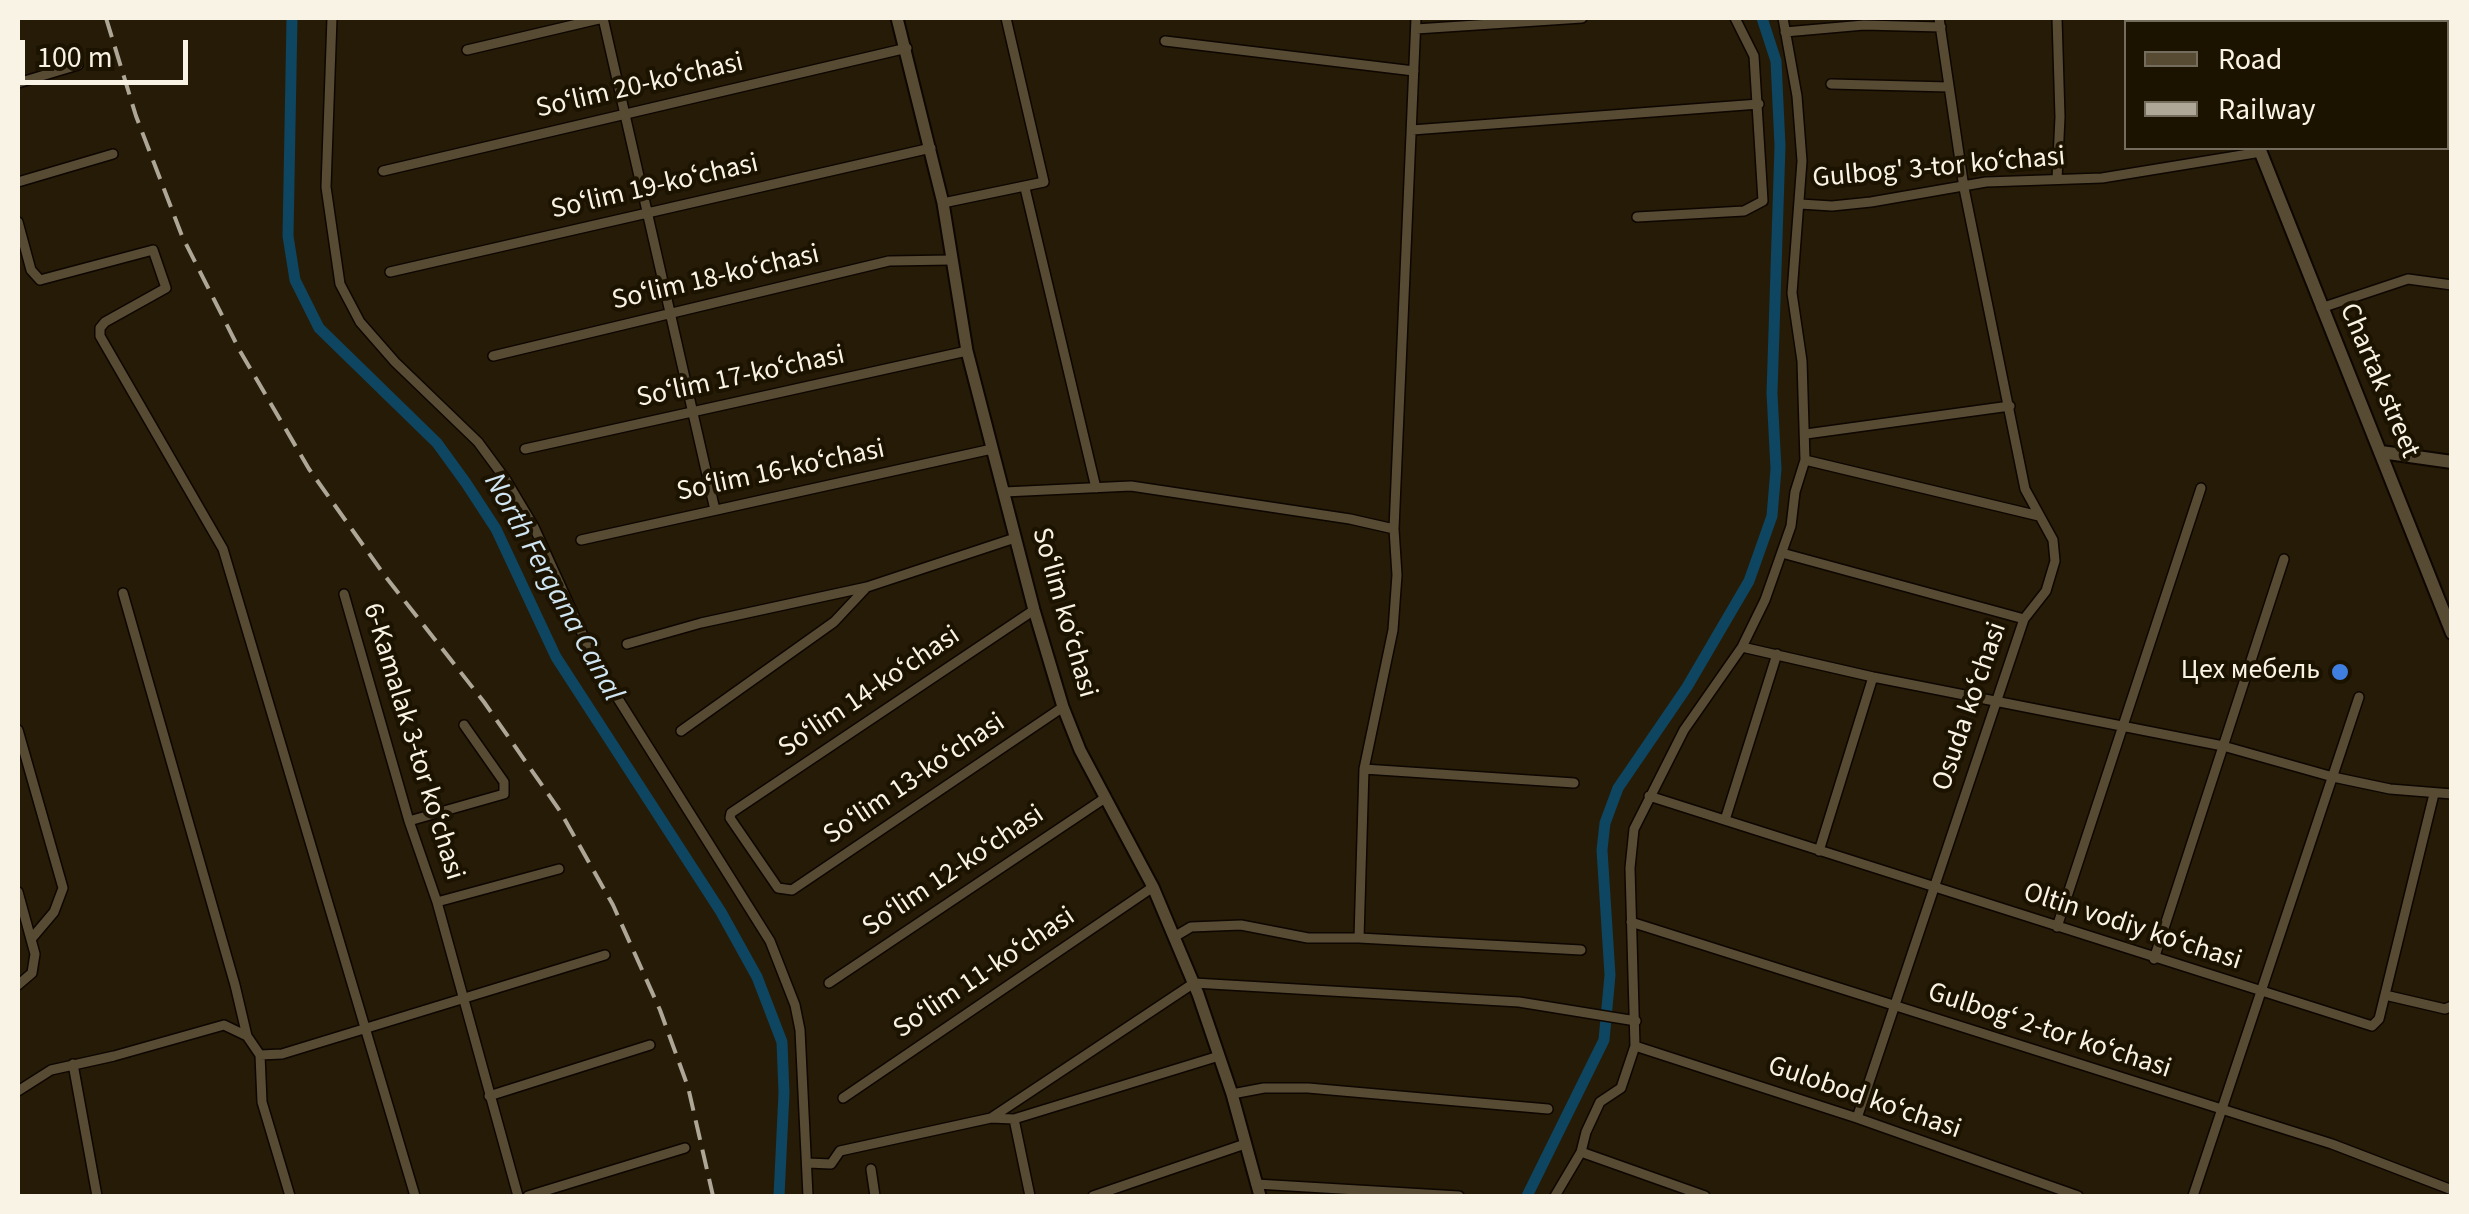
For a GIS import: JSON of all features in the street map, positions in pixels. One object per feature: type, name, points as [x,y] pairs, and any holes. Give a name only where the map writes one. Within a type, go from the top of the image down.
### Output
[{"type":"main road","name":"Chartak street","points":[[2260,150],[2452,633]]},
{"type":"main road","points":[[2382,452],[2452,462]]},
{"type":"street","points":[[332,18],[326,186],[340,284],[360,322],[395,362],[478,442],[506,480],[534,526],[595,662],[770,941],[800,1030],[808,1196]]},
{"type":"street","points":[[466,50],[603,18],[715,510]]},
{"type":"street","name":"Soʻlim koʻchasi","points":[[897,18],[943,203],[968,351],[1034,610],[1063,707],[1105,798],[1154,887],[1194,983],[1232,1094],[1258,1190]]},
{"type":"street","points":[[943,203],[1044,181],[1006,18]]},
{"type":"street","points":[[1359,938],[1364,769],[1393,630],[1397,575],[1394,529],[1416,23],[1582,18]]},
{"type":"street","points":[[1636,217],[1744,212],[1760,206],[1765,192],[1754,56],[1735,18]]},
{"type":"street","points":[[1555,1196],[1581,1152],[1600,1102],[1620,1088],[1636,1046],[1632,1020],[1631,845],[1639,815],[1684,730],[1742,647],[1766,600],[1782,554],[1805,460],[1800,337],[1792,293],[1802,161],[1783,18]]},
{"type":"street","points":[[2057,179],[2058,18]]},
{"type":"street","points":[[1785,32],[1940,22]]},
{"type":"street","name":"Osuda koʻchasi","points":[[1857,1118],[2024,620],[2046,591],[2055,561],[2053,540],[2025,489],[1964,188],[1940,22]]},
{"type":"street","points":[[1165,41],[1414,72]]},
{"type":"street","name":"Soʻlim 20-koʻchasi","points":[[383,171],[907,48]]},
{"type":"street","points":[[18,83],[78,65]]},
{"type":"street","points":[[1831,84],[1950,86]]},
{"type":"street","points":[[1412,130],[1759,104]]},
{"type":"street","name":"Soʻlim 19-koʻchasi","points":[[390,272],[931,148]]},
{"type":"street","name":"Gulbog' 3-tor koʻchasi","points":[[1800,204],[1832,206],[1986,182],[2102,178],[2260,150]]},
{"type":"street","points":[[18,182],[113,154]]},
{"type":"street","points":[[1025,188],[1096,488]]},
{"type":"street","points":[[18,222],[31,270],[40,280],[153,250],[166,288],[105,322],[100,336],[223,549],[415,1196]]},
{"type":"street","name":"Soʻlim 18-koʻchasi","points":[[493,356],[890,261],[950,260]]},
{"type":"street","points":[[2321,308],[2408,279],[2452,285]]},
{"type":"street","name":"Soʻlim 17-koʻchasi","points":[[525,449],[968,351]]},
{"type":"street","points":[[1806,434],[2010,406]]},
{"type":"street","name":"Soʻlim 16-koʻchasi","points":[[580,540],[992,449]]},
{"type":"street","points":[[1805,460],[2040,516]]},
{"type":"street","points":[[1004,492],[1131,486],[1394,529]]},
{"type":"street","points":[[2057,928],[2200,488]]},
{"type":"street","points":[[627,644],[701,623],[867,587],[1015,538]]},
{"type":"street","points":[[1782,554],[2024,620]]},
{"type":"street","points":[[2154,958],[2284,558]]},
{"type":"street","points":[[682,730],[834,622],[867,587]]},
{"type":"street","points":[[123,594],[236,985],[247,1036],[260,1054],[262,1102],[290,1196]]},
{"type":"street","name":"6-Kamalak 3-tor koʻchasi","points":[[344,594],[464,998],[518,1196]]},
{"type":"street","name":"Soʻlim 14-koʻchasi","points":[[792,890],[778,888],[730,813],[1034,610]]},
{"type":"street","points":[[1742,647],[2223,746],[2333,777],[2452,794]]},
{"type":"street","points":[[1726,820],[1777,654]]},
{"type":"street","points":[[1819,850],[1873,677]]},
{"type":"street","points":[[2193,1196],[2359,696]]},
{"type":"street","name":"Soʻlim 13-koʻchasi","points":[[792,890],[1063,707]]},
{"type":"street","points":[[410,821],[504,794],[504,782],[464,726]]},
{"type":"street","points":[[18,730],[63,888],[58,905],[32,938]]},
{"type":"street","points":[[1364,769],[1574,783]]},
{"type":"street","points":[[2434,794],[2385,996],[2445,1009],[2452,1006]]},
{"type":"street","name":"Oltin vodiy koʻchasi","points":[[1649,796],[2372,1026],[2379,1019],[2385,996]]},
{"type":"street","name":"Soʻlim 12-koʻchasi","points":[[829,983],[1105,798]]},
{"type":"street","name":"6-Kamalak 3-tor koʻchasi","points":[[436,902],[559,869]]},
{"type":"street","name":"Soʻlim 11-koʻchasi","points":[[843,1098],[1154,887]]},
{"type":"street","points":[[18,892],[32,938],[34,964],[32,973],[18,985]]},
{"type":"street","name":"Gulbogʻ 2-tor koʻchasi","points":[[1631,922],[2332,1144],[2452,1190]]},
{"type":"street","points":[[1174,937],[1191,926],[1241,925],[1308,938],[1582,950]]},
{"type":"street","points":[[260,1054],[282,1054],[605,955]]},
{"type":"street","points":[[991,1118],[1194,983],[1518,1002],[1632,1020]]},
{"type":"street","points":[[18,1090],[51,1070],[224,1025],[247,1036]]},
{"type":"street","points":[[489,1096],[650,1045]]},
{"type":"street","name":"Gulobod koʻchasi","points":[[1636,1046],[2078,1196]]},
{"type":"street","points":[[808,1163],[831,1164],[840,1151],[991,1118],[1014,1119],[1219,1056]]},
{"type":"street","points":[[72,1064],[97,1196]]},
{"type":"street","points":[[1232,1094],[1264,1088],[1308,1088],[1548,1108]]},
{"type":"street","points":[[1014,1119],[1030,1196]]},
{"type":"street","points":[[1093,1196],[1245,1144]]},
{"type":"street","points":[[528,1196],[685,1148]]},
{"type":"street","points":[[1581,1152],[1705,1196]]},
{"type":"street","points":[[871,1169],[875,1196]]},
{"type":"street","points":[[1258,1190],[1459,1196]]},
{"type":"waterway","name":"North Fergana Canal","points":[[292,18],[288,236],[295,280],[319,328],[437,443],[466,483],[496,529],[556,657],[721,912],[757,977],[782,1042],[779,1196]]},
{"type":"waterway","points":[[1527,1196],[1604,1040],[1610,975],[1602,850],[1605,823],[1618,788],[1687,687],[1749,581],[1772,516],[1780,146],[1776,61],[1762,18]]},
{"type":"railway","points":[[106,18],[136,116],[182,236],[240,351],[309,469],[385,576],[484,702],[560,811],[613,905],[660,1010],[688,1087],[713,1196]]},
{"type":"place","name":"Цех мебель","points":[[2340,672]]}]
